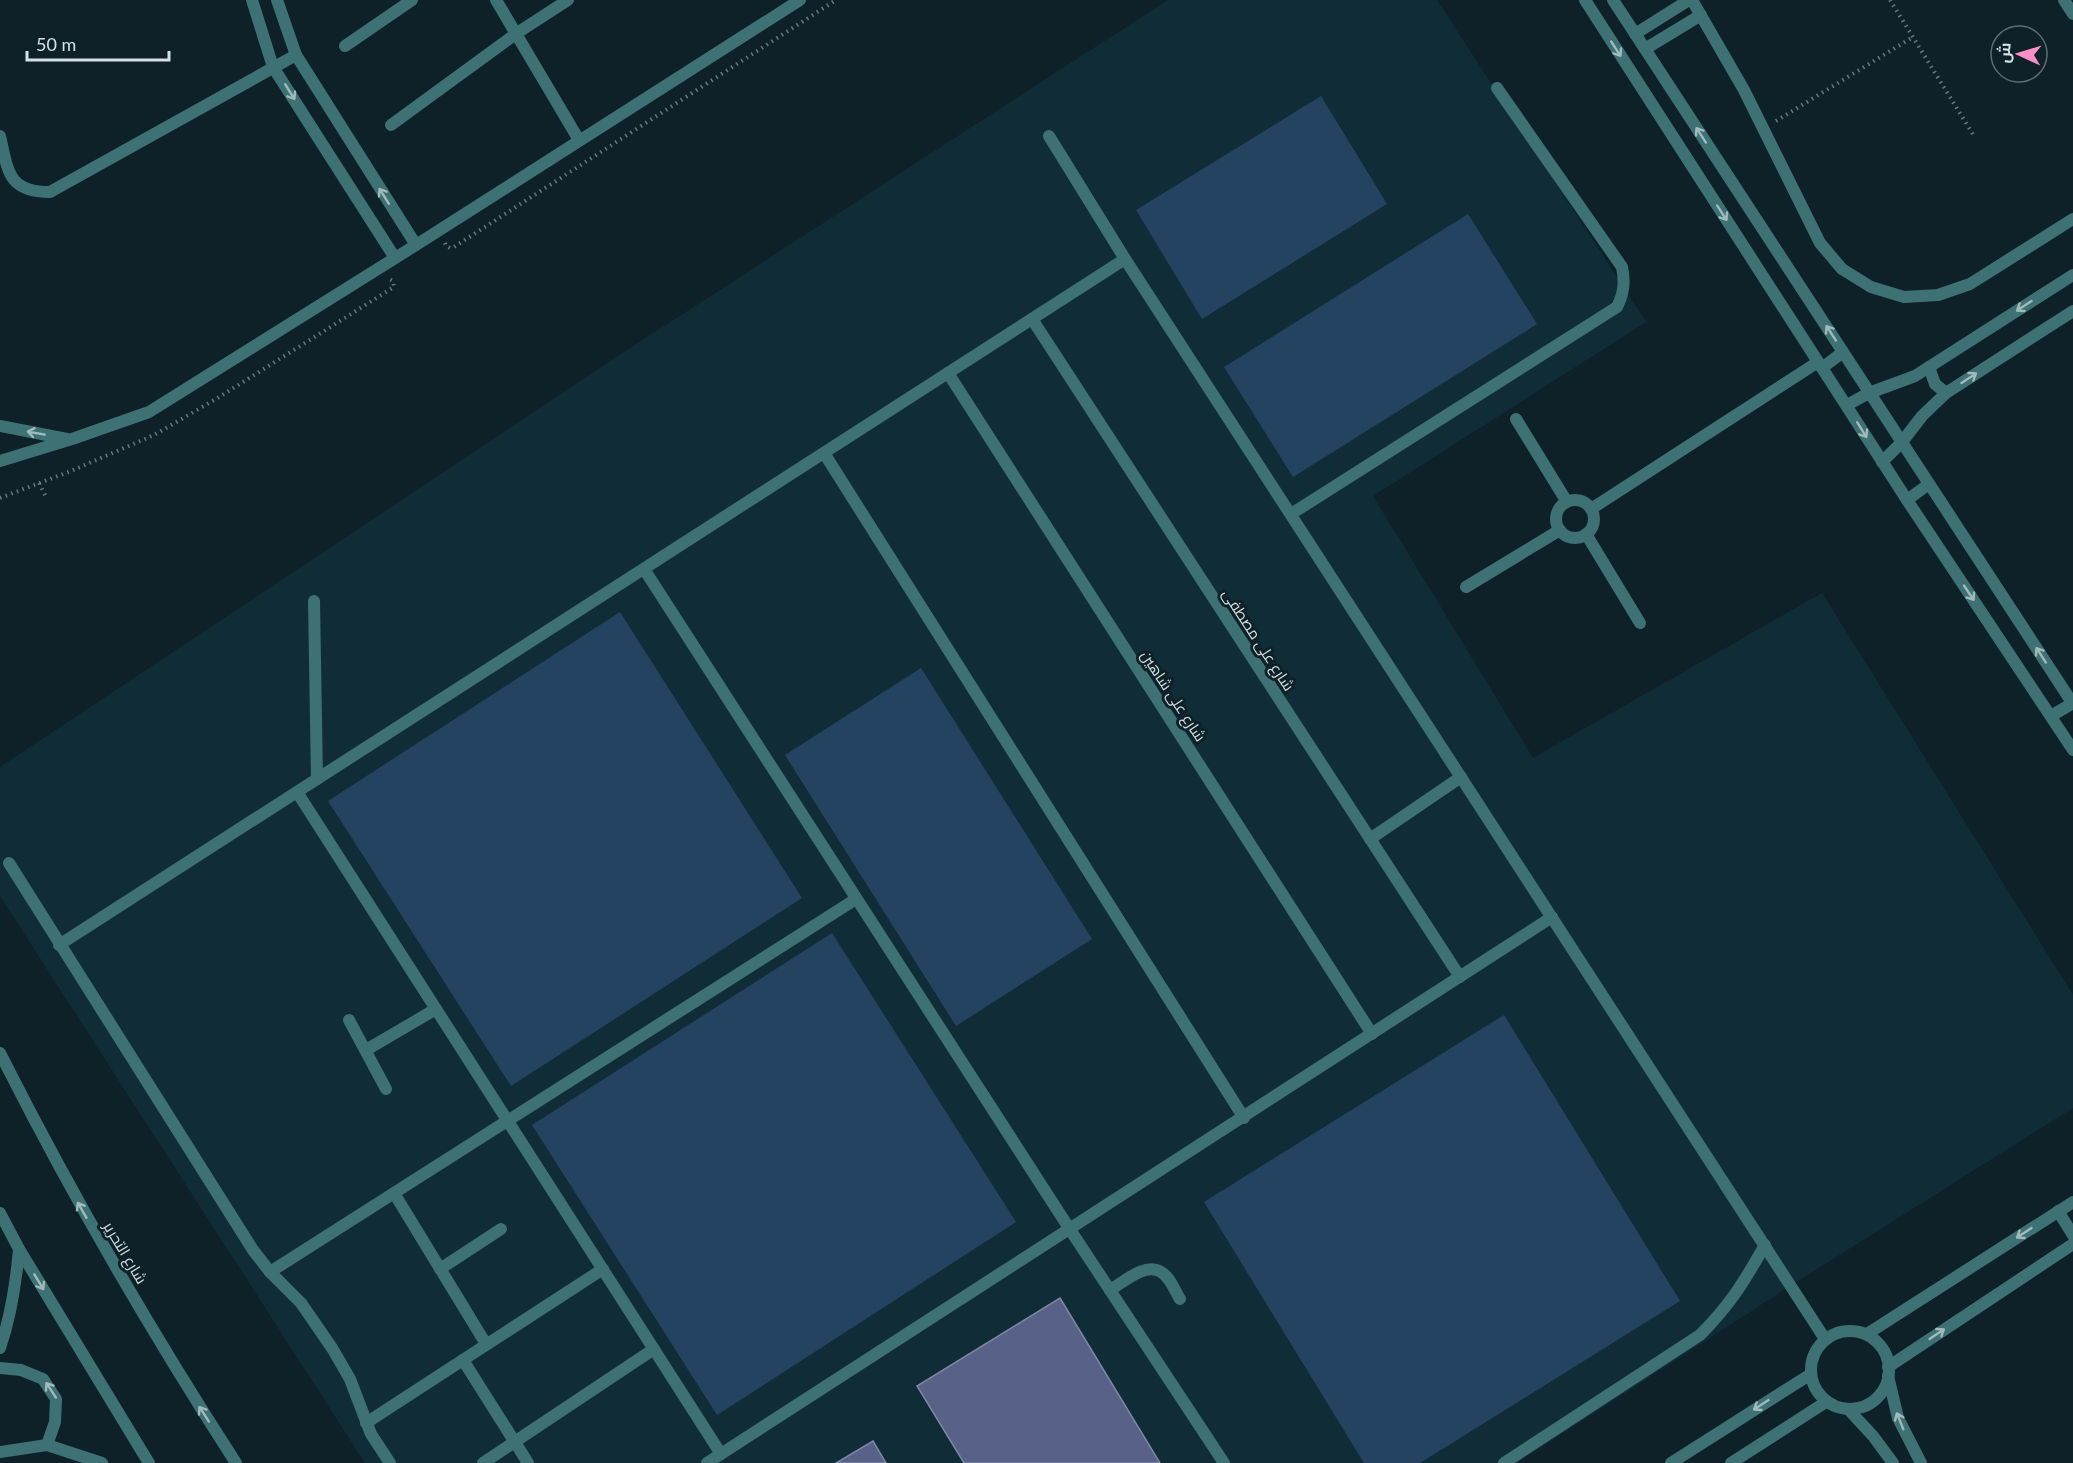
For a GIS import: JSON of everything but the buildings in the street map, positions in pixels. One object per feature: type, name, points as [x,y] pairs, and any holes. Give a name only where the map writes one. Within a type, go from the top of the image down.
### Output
[{"type":"street","points":[[252,0],[273,67],[395,258]]},
{"type":"street","points":[[278,0],[296,55],[416,245]]},
{"type":"street","points":[[345,46],[412,0]]},
{"type":"street","points":[[496,0],[579,140]]},
{"type":"street","points":[[391,125],[517,33],[568,0]]},
{"type":"street","points":[[0,461],[149,412],[800,0]]},
{"type":"street","points":[[1585,0],[1882,462],[2073,750]]},
{"type":"street","points":[[1613,0],[2073,703],[2051,716]]},
{"type":"street","points":[[1635,34],[1690,0],[1701,15],[1764,128],[1820,243],[1842,269],[1871,287],[1904,297],[1938,296],[1970,284],[2073,219]]},
{"type":"street","points":[[2064,0],[2073,14]]},
{"type":"street","points":[[1645,49],[1701,15]]},
{"type":"street","points":[[0,136],[9,174],[20,186],[34,192],[50,192],[296,55]]},
{"type":"street","points":[[1291,514],[1617,307],[1622,297],[1624,276],[1622,267],[1497,88]]},
{"type":"street","points":[[1049,136],[1125,259],[1825,1339]]},
{"type":"street","points":[[59,945],[1125,259]]},
{"type":"street","points":[[1847,405],[1869,393],[1900,383],[1929,367],[2073,275]]},
{"type":"street","points":[[1882,462],[1902,442],[1922,416],[1946,393],[2073,311]]},
{"type":"street","name":"شارع على مصطفى","points":[[1032,319],[1460,977]]},
{"type":"street","points":[[1591,509],[1843,352]]},
{"type":"street","points":[[1929,367],[1935,384],[1946,393]]},
{"type":"street","name":"شارع على شاهين","points":[[948,373],[1372,1034]]},
{"type":"street","points":[[1516,419],[1567,502]]},
{"type":"street","points":[[0,426],[72,439]]},
{"type":"street","points":[[824,453],[1244,1118]]},
{"type":"street","points":[[1907,500],[1929,484]]},
{"type":"street","points":[[1572,500],[1583,502],[1591,509],[1594,522],[1586,534],[1581,537],[1570,537],[1557,525],[1558,512],[1567,502],[1572,500]]},
{"type":"street","points":[[1466,586],[1560,530]]},
{"type":"street","points":[[1586,534],[1640,623]]},
{"type":"street","points":[[644,569],[1069,1228],[1224,1463]]},
{"type":"street","points":[[314,601],[317,779]]},
{"type":"street","points":[[1370,839],[1461,777]]},
{"type":"street","points":[[297,792],[721,1454]]},
{"type":"street","points":[[9,863],[253,1250],[270,1272],[301,1303],[332,1348],[350,1379],[366,1423],[390,1463]]},
{"type":"street","points":[[270,1272],[856,899]]},
{"type":"street","points":[[707,1463],[1552,917]]},
{"type":"street","points":[[366,1050],[436,1009]]},
{"type":"street","points":[[349,1020],[386,1089]]},
{"type":"street","name":"شارع التحرير","points":[[0,1053],[80,1206],[200,1408],[236,1463]]},
{"type":"street","points":[[394,1193],[486,1344]]},
{"type":"street","points":[[1867,1335],[2073,1202]]},
{"type":"street","points":[[2058,1211],[2073,1235]]},
{"type":"street","points":[[0,1213],[19,1249],[149,1463]]},
{"type":"street","points":[[440,1269],[501,1229]]},
{"type":"street","points":[[1921,1463],[1898,1418],[1888,1371],[1882,1348],[1867,1335],[1845,1331],[1825,1339],[1814,1355],[1811,1374],[1813,1384],[1826,1402],[1836,1407],[1859,1408],[1869,1404],[1878,1396],[1885,1387],[1888,1371],[2073,1244]]},
{"type":"street","points":[[1504,1463],[1700,1335],[1722,1314],[1765,1245]]},
{"type":"street","points":[[0,1348],[15,1289],[19,1249]]},
{"type":"street","points":[[366,1423],[603,1269]]},
{"type":"street","points":[[1110,1290],[1142,1271],[1152,1269],[1161,1271],[1167,1277],[1180,1299]]},
{"type":"street","points":[[483,1463],[654,1349]]},
{"type":"street","points":[[463,1360],[528,1463]]},
{"type":"street","points":[[0,1368],[21,1370],[43,1379],[56,1399],[56,1422],[47,1445]]},
{"type":"street","points":[[1671,1463],[1811,1374]]},
{"type":"street","points":[[1731,1463],[1826,1402]]},
{"type":"street","points":[[1848,1409],[1873,1436],[1893,1463]]},
{"type":"street","points":[[0,1452],[47,1445],[102,1463]]},
{"type":"path","points":[[1890,0],[1974,136]]},
{"type":"path","points":[[1764,128],[1913,37]]},
{"type":"path","points":[[39,483],[47,499]]},
{"type":"shaded area","points":[[1168,0],[1437,0],[1646,322],[1373,496],[1533,758],[1822,593],[2073,995],[2073,1108],[1790,1286],[1517,1463],[365,1463],[0,896],[0,767],[624,352]]},
{"type":"water","points":[[1060,1298],[1160,1463],[964,1463],[917,1386]]},
{"type":"water","points":[[873,1441],[886,1463],[836,1463]]}]
